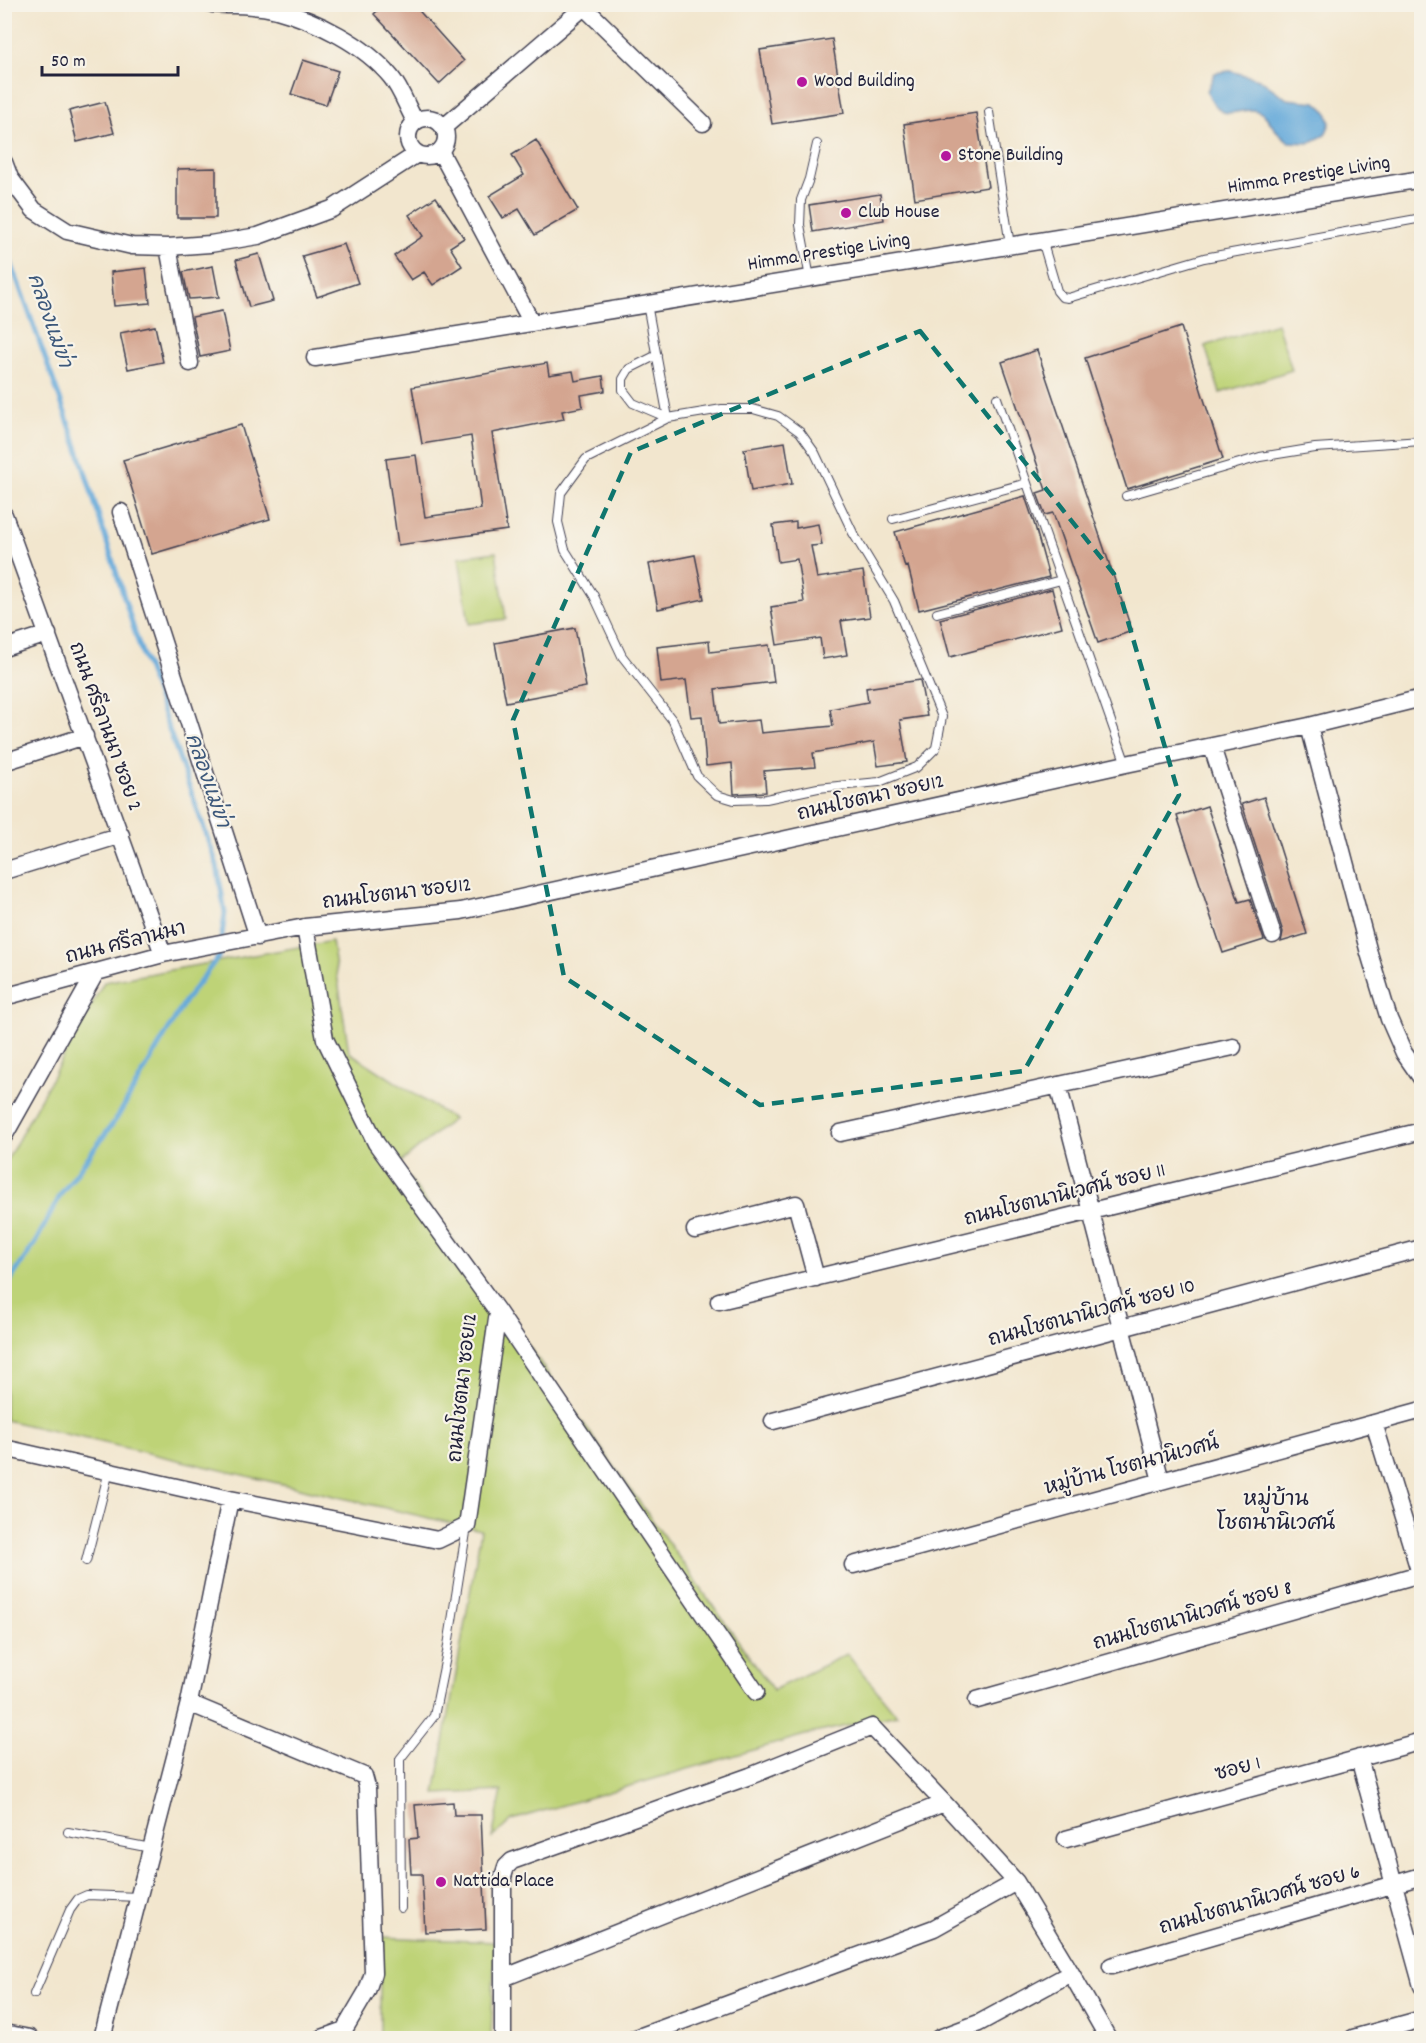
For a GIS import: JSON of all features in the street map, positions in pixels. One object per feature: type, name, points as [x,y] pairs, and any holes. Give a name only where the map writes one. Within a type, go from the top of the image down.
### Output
[{"type":"street","points":[[212,4],[256,6],[277,10],[323,28],[362,50],[391,77],[415,121]]},
{"type":"street","points":[[444,127],[582,6],[703,123]]},
{"type":"street","points":[[428,117],[444,127],[446,140],[440,151],[428,156],[417,154],[408,143],[407,137],[408,130],[415,121],[428,117]]},
{"type":"street","points":[[440,151],[532,323]]},
{"type":"street","points":[[4,162],[10,178],[34,210],[67,231],[132,246],[168,247],[210,244],[258,236],[332,208],[417,154]]},
{"type":"street","name":"Himma Prestige Living","points":[[315,358],[1422,179]]},
{"type":"street","points":[[168,247],[190,363]]},
{"type":"street","points":[[122,512],[258,936]]},
{"type":"street","name":"ถนน ศรีลานนา ซอย 2","points":[[6,524],[163,954]]},
{"type":"street","points":[[4,648],[48,634]]},
{"type":"street","name":"ถนนโชตนา ซอย12","points":[[467,1526],[498,1312],[376,1143],[325,1039],[305,927],[461,911],[1126,764],[1310,726],[1422,698]]},
{"type":"street","points":[[1310,726],[1369,953],[1389,1019],[1404,1053],[1422,1079]]},
{"type":"street","points":[[4,762],[85,736]]},
{"type":"street","points":[[1212,747],[1273,935]]},
{"type":"street","points":[[4,871],[121,835]]},
{"type":"street","name":"ถนน ศรีลานนา","points":[[4,997],[163,954],[305,927]]},
{"type":"street","points":[[4,1136],[95,974]]},
{"type":"street","points":[[840,1133],[1233,1047]]},
{"type":"street","points":[[1058,1085],[1161,1481]]},
{"type":"street","name":"ถนนโชตนานิเวศน์ ซอย 11","points":[[719,1301],[1422,1131]]},
{"type":"street","points":[[694,1230],[796,1204],[816,1278]]},
{"type":"street","name":"ถนนโชตนานิเวศน์ ซอย 10","points":[[773,1421],[1422,1248]]},
{"type":"street","points":[[498,1312],[756,1692]]},
{"type":"street","name":"หมู่บ้าน โชตนานิเวศน์","points":[[853,1565],[1422,1410]]},
{"type":"street","points":[[1374,1423],[1421,1577]]},
{"type":"street","points":[[4,1448],[230,1499],[438,1540],[467,1526]]},
{"type":"street","points":[[102,2038],[189,1702],[230,1499]]},
{"type":"street","name":"ถนนโชตนานิเวศน์ ซอย 8","points":[[977,1700],[1421,1577]]},
{"type":"street","points":[[189,1702],[364,1776],[368,1787],[373,1973],[367,1991],[344,2030],[322,2038]]},
{"type":"street","points":[[503,2038],[503,1877],[506,1867],[512,1861],[750,1776],[872,1727],[1016,1882],[1108,2038]]},
{"type":"street","name":"ซอย 1","points":[[1066,1839],[1422,1741]]},
{"type":"street","points":[[1359,1758],[1422,1986]]},
{"type":"street","points":[[502,1978],[944,1803]]},
{"type":"street","name":"ถนนโชตนานิเวศน์ ซอย 6","points":[[1111,1966],[1422,1876]]},
{"type":"street","points":[[636,2038],[934,1928],[1016,1882]]},
{"type":"street","points":[[939,2038],[979,2023],[1071,1973]]},
{"type":"street","points":[[1353,2038],[1422,2019]]},
{"type":"street","points":[[4,2033],[30,2038]]},
{"type":"lane","points":[[989,112],[1010,245]]},
{"type":"lane","points":[[810,278],[800,225],[801,200],[809,179],[816,144]]},
{"type":"lane","points":[[1042,240],[1057,291],[1062,297],[1068,298],[1204,258],[1422,218]]},
{"type":"lane","points":[[647,304],[668,418]]},
{"type":"lane","points":[[657,355],[629,369],[623,379],[623,390],[633,403],[668,418],[722,409],[753,409],[778,416],[800,432],[815,453],[853,533],[894,601],[942,717],[936,748],[917,767],[879,782],[818,788],[766,799],[734,800],[717,795],[697,776],[673,721],[622,656],[594,596],[565,550],[558,522],[561,492],[586,459],[668,418]]},
{"type":"lane","points":[[997,398],[1126,764]]},
{"type":"lane","points":[[1126,496],[1260,457],[1315,448],[1422,441]]},
{"type":"lane","points":[[893,519],[1027,483]]},
{"type":"lane","points":[[937,613],[1061,580]]},
{"type":"lane","points":[[86,1561],[108,1472]]},
{"type":"lane","points":[[401,1908],[400,1759],[434,1716],[447,1652],[467,1526]]},
{"type":"lane","points":[[68,1832],[151,1848]]},
{"type":"lane","points":[[34,1994],[70,1910],[78,1899],[87,1895],[139,1897]]},
{"type":"highlighted area","points":[[920,331],[1114,574],[1179,795],[1024,1071],[760,1105],[564,977],[513,720],[631,452]]},
{"type":"green space","points":[[1277,323],[1292,370],[1220,393],[1205,346]]},
{"type":"green space","points":[[496,552],[506,619],[469,624],[459,557]]},
{"type":"green space","points":[[332,941],[349,1052],[453,1119],[399,1164],[773,1690],[847,1654],[897,1715],[805,1735],[512,1820],[492,1838],[502,1791],[435,1794],[481,1530],[5,1420],[5,1164],[104,982]]},
{"type":"green space","points":[[380,1937],[495,1942],[491,2038],[380,2038]]},
{"type":"water","points":[[1230,71],[1259,79],[1287,99],[1316,102],[1327,112],[1330,123],[1325,135],[1309,143],[1289,142],[1265,115],[1255,110],[1227,113],[1220,110],[1213,103],[1207,91],[1215,73]]},
{"type":"building","points":[[384,4],[413,4],[464,61],[439,84],[374,14]]},
{"type":"building","name":"Wood Building","points":[[832,39],[844,113],[772,124],[760,50]]},
{"type":"building","points":[[303,60],[338,71],[326,105],[291,94]]},
{"type":"building","points":[[105,102],[114,133],[77,142],[69,111]]},
{"type":"building","name":"Stone Building","points":[[976,113],[988,187],[915,199],[904,124]]},
{"type":"building","points":[[536,140],[578,210],[535,235],[519,209],[503,218],[489,196],[524,175],[512,155]]},
{"type":"building","points":[[216,168],[216,218],[177,218],[177,169]]},
{"type":"building","name":"Club House","points":[[880,194],[884,220],[813,232],[809,205]]},
{"type":"building","points":[[436,197],[464,238],[450,247],[462,266],[433,285],[424,272],[411,280],[394,256],[423,236],[409,215]]},
{"type":"building","points":[[344,244],[358,283],[317,297],[302,256]]},
{"type":"building","points":[[259,254],[273,301],[249,307],[236,260]]},
{"type":"building","points":[[213,266],[219,297],[189,299],[183,272]]},
{"type":"building","points":[[146,268],[150,303],[114,306],[111,272]]},
{"type":"building","points":[[222,311],[230,351],[200,357],[192,317]]},
{"type":"building","points":[[155,326],[163,362],[128,369],[120,333]]},
{"type":"building","points":[[1181,327],[1223,459],[1127,489],[1085,358]]},
{"type":"building","points":[[1037,350],[1132,631],[1098,643],[1053,513],[1045,515],[1037,493],[1046,490],[1002,362]]},
{"type":"building","points":[[547,363],[549,375],[573,371],[575,381],[603,376],[605,391],[581,395],[583,407],[562,411],[564,419],[492,433],[507,530],[398,545],[386,459],[416,455],[425,517],[481,509],[471,436],[422,444],[412,387]]},
{"type":"building","points":[[241,425],[270,519],[152,554],[123,460]]},
{"type":"building","points":[[785,442],[792,484],[751,491],[744,449]]},
{"type":"building","points":[[1025,496],[1049,577],[919,610],[908,566],[905,567],[895,532]]},
{"type":"building","points":[[796,522],[796,528],[818,524],[822,545],[811,546],[817,578],[863,571],[870,617],[841,621],[847,655],[823,659],[820,638],[777,645],[771,607],[804,602],[797,559],[778,562],[773,525]]},
{"type":"building","points":[[695,555],[704,599],[658,609],[649,564]]},
{"type":"building","points":[[1052,589],[1062,627],[950,657],[940,619]]},
{"type":"building","points":[[575,628],[586,687],[506,702],[495,643]]},
{"type":"building","points":[[709,641],[710,652],[769,645],[774,682],[715,689],[719,724],[759,720],[761,733],[833,726],[830,709],[868,702],[866,688],[920,680],[927,716],[900,720],[907,762],[878,766],[874,742],[813,753],[815,767],[764,771],[766,792],[734,794],[732,763],[706,766],[702,716],[691,717],[686,680],[661,683],[657,647]]},
{"type":"building","points":[[1264,797],[1307,934],[1281,942],[1283,932],[1242,804]]},
{"type":"building","points":[[1207,806],[1239,902],[1250,899],[1264,940],[1223,953],[1177,816]]},
{"type":"building","points":[[453,1802],[454,1815],[481,1815],[486,1929],[425,1932],[422,1874],[411,1874],[409,1839],[418,1838],[415,1805]]},
{"type":"waterway","name":"คลองแม่ข่า","points":[[4,243],[78,449],[136,636],[217,865],[225,913],[219,956],[185,1001],[117,1118],[61,1194],[35,1243],[4,1290]]},
{"type":"place","name":"Wood Building","points":[[802,82]]},
{"type":"place","name":"Stone Building","points":[[946,156]]},
{"type":"place","name":"Club House","points":[[846,213]]},
{"type":"place","name":"Nattida Place","points":[[441,1882]]},
{"type":"district","name":"หมู่บ้าน โชตนานิเวศน์","points":[[1276,1513]]}]
